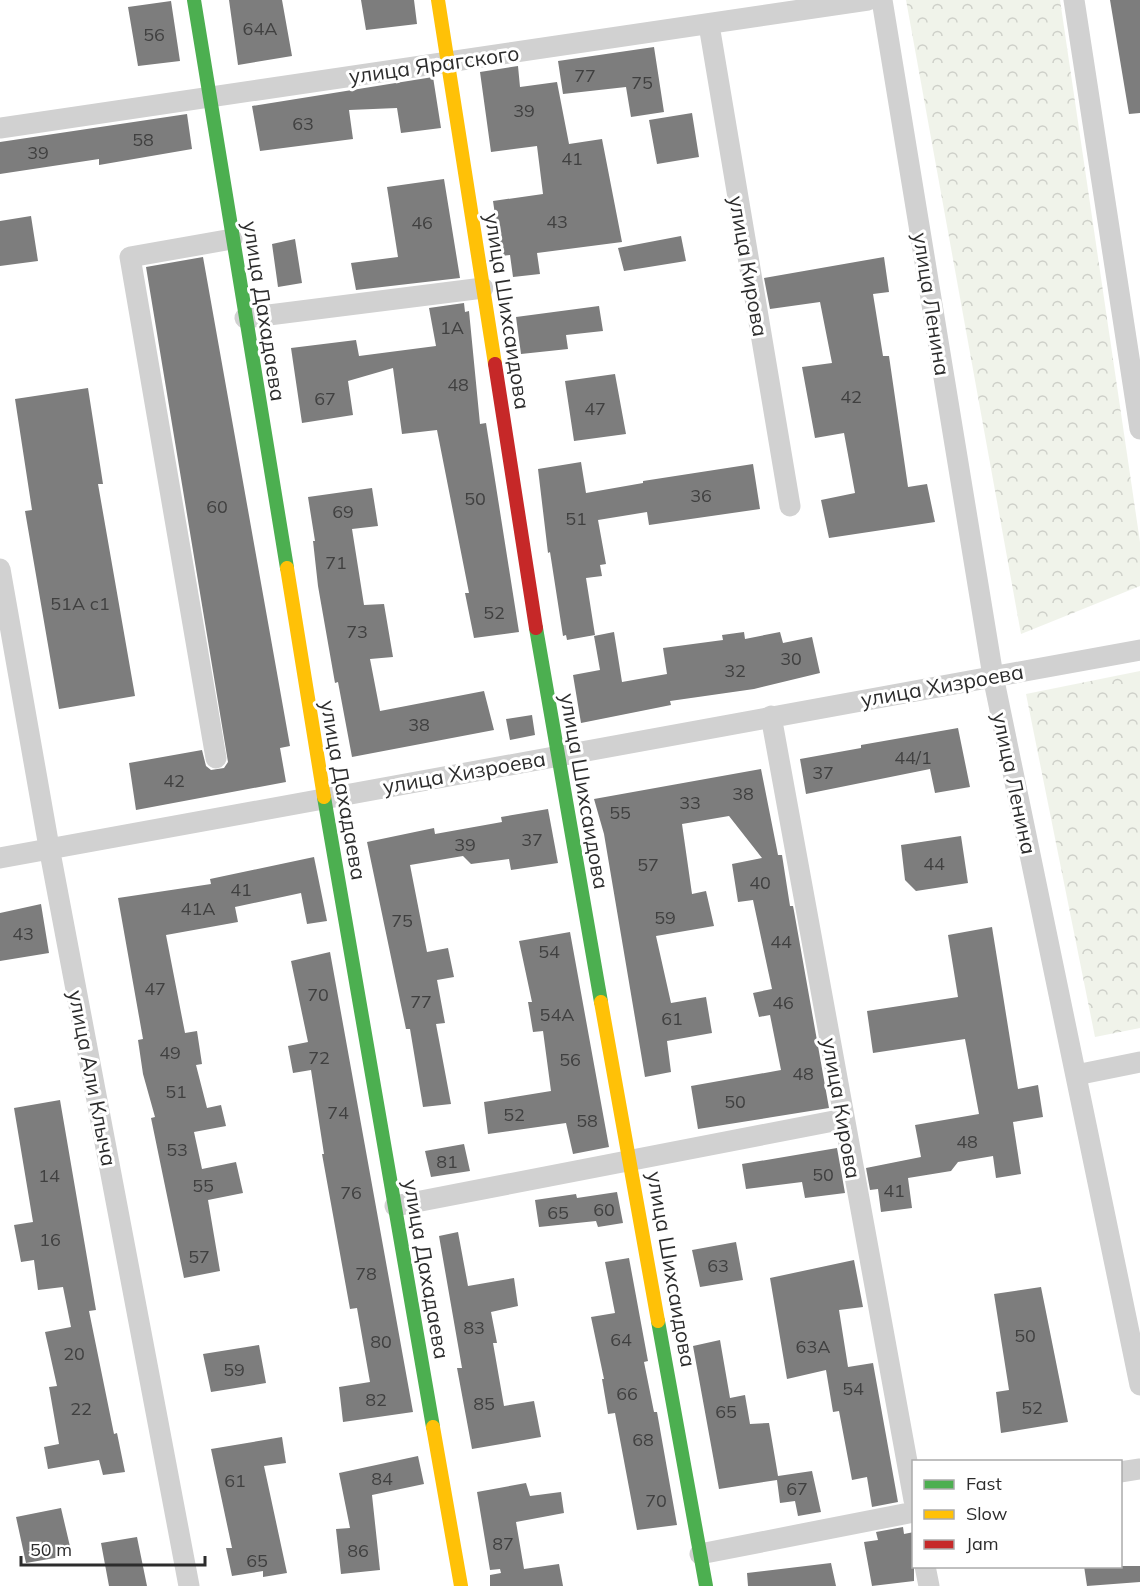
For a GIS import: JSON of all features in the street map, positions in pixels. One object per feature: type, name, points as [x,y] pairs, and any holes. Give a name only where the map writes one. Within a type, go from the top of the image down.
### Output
[{"type":"street","name":"улица Дахадаева","points":[[194,0],[324,797],[461,1586]]},
{"type":"street","name":"улица Шихсаидова","points":[[438,0],[556,755],[706,1586]]},
{"type":"street","name":"улица Ярагского","points":[[0,128],[868,0]]},
{"type":"street","name":"улица Ленина","points":[[882,0],[993,676],[1140,1385]]},
{"type":"street","points":[[1074,0],[1140,429]]},
{"type":"street","name":"улица Кирова","points":[[709,25],[790,506]]},
{"type":"street","points":[[216,758],[130,257],[232,239]]},
{"type":"street","points":[[245,318],[483,288]]},
{"type":"street","name":"улица Али Клыча","points":[[0,569],[49,847],[189,1586]]},
{"type":"street","name":"улица Хизроева","points":[[0,858],[49,847],[1140,650]]},
{"type":"street","name":"улица Кирова","points":[[771,716],[912,1489]]},
{"type":"street","points":[[1076,1075],[1140,1062]]},
{"type":"street","points":[[395,1206],[844,1119]]},
{"type":"street","points":[[1122,1473],[1140,1469]]},
{"type":"street","points":[[700,1554],[912,1512]]},
{"type":"street","points":[[925,1568],[929,1586]]},
{"type":"green space","points":[[906,0],[1060,0],[1140,542],[1140,586],[1021,634]]},
{"type":"green space","points":[[1140,671],[1140,1028],[1095,1037],[1026,694]]},
{"type":"building","points":[[229,0],[282,0],[292,56],[238,65]]},
{"type":"building","points":[[361,0],[414,0],[417,24],[366,30]]},
{"type":"building","points":[[1110,0],[1140,0],[1140,113],[1129,114]]},
{"type":"building","points":[[171,1],[180,61],[138,66],[128,7]]},
{"type":"building","points":[[654,47],[664,112],[631,117],[626,87],[563,94],[558,61]]},
{"type":"building","points":[[518,66],[520,87],[557,82],[569,144],[602,139],[622,242],[537,253],[540,274],[513,277],[510,255],[501,256],[493,201],[543,194],[537,146],[491,152],[480,72]]},
{"type":"building","points":[[433,77],[441,128],[401,133],[397,108],[349,110],[353,139],[260,151],[252,106]]},
{"type":"building","points":[[692,113],[699,157],[657,164],[649,120]]},
{"type":"building","points":[[187,114],[192,149],[99,165],[99,159],[0,174],[0,142]]},
{"type":"building","points":[[444,179],[460,278],[356,290],[351,263],[398,257],[387,187]]},
{"type":"building","points":[[31,216],[38,261],[0,266],[0,221]]},
{"type":"building","points":[[681,236],[686,261],[624,271],[618,248]]},
{"type":"building","points":[[295,239],[302,283],[278,287],[272,244]]},
{"type":"building","points":[[203,257],[290,746],[280,748],[286,782],[136,810],[129,763],[202,750],[206,766],[211,770],[224,768],[228,762],[146,267]]},
{"type":"building","points":[[884,257],[889,292],[873,294],[883,356],[889,356],[908,487],[927,484],[935,522],[829,538],[821,500],[855,493],[844,433],[815,438],[802,367],[832,363],[820,302],[770,309],[764,278]]},
{"type":"building","points":[[464,303],[465,312],[469,311],[480,424],[486,423],[519,632],[474,638],[465,593],[469,593],[437,430],[402,434],[393,368],[348,381],[353,415],[302,423],[291,348],[356,340],[359,356],[436,346],[429,308]]},
{"type":"building","points":[[599,306],[603,331],[566,335],[568,349],[521,354],[516,317]]},
{"type":"building","points":[[615,374],[626,434],[574,441],[565,381]]},
{"type":"building","points":[[88,388],[103,484],[98,484],[135,696],[59,709],[25,511],[32,510],[15,399]]},
{"type":"building","points":[[581,462],[586,493],[643,483],[643,481],[753,464],[760,509],[649,525],[647,512],[598,520],[606,564],[600,565],[602,576],[586,578],[595,635],[567,640],[566,635],[563,636],[550,552],[548,553],[538,469]]},
{"type":"building","points":[[372,488],[378,526],[352,529],[364,605],[384,604],[393,657],[370,659],[380,711],[484,691],[494,730],[352,757],[338,682],[335,683],[318,586],[313,541],[315,541],[308,497]]},
{"type":"building","points":[[614,632],[622,682],[667,674],[663,648],[723,640],[722,635],[744,632],[745,639],[780,632],[783,643],[812,637],[820,673],[754,689],[670,701],[671,705],[581,723],[573,675],[600,670],[594,636]]},
{"type":"building","points":[[532,715],[535,735],[510,740],[506,719]]},
{"type":"building","points":[[958,728],[970,787],[935,793],[930,769],[806,794],[800,759],[861,748],[861,745]]},
{"type":"building","points":[[761,769],[778,855],[782,855],[790,906],[793,906],[829,1108],[698,1129],[691,1086],[781,1070],[770,1015],[759,1017],[753,993],[772,989],[753,900],[738,902],[732,864],[762,858],[729,816],[682,824],[692,894],[706,891],[714,926],[656,936],[671,1003],[706,997],[712,1033],[667,1041],[671,1072],[645,1077],[604,834],[594,799]]},
{"type":"building","points":[[548,809],[558,863],[511,870],[509,859],[471,864],[463,856],[410,865],[427,952],[448,948],[454,977],[437,980],[445,1023],[436,1024],[451,1104],[423,1107],[410,1029],[406,1029],[367,842],[434,828],[435,834],[502,822],[501,817]]},
{"type":"building","points":[[961,836],[968,883],[916,891],[905,880],[901,845]]},
{"type":"building","points":[[314,857],[327,921],[307,924],[301,893],[235,907],[238,922],[166,935],[185,1033],[197,1031],[202,1064],[196,1065],[207,1108],[221,1105],[226,1126],[194,1132],[202,1169],[236,1162],[243,1193],[208,1200],[220,1271],[184,1278],[151,1118],[155,1117],[143,1074],[138,1040],[143,1039],[118,898],[211,884],[210,879]]},
{"type":"building","points":[[41,904],[49,953],[0,961],[0,913]]},
{"type":"building","points":[[992,927],[1018,1089],[1038,1085],[1043,1117],[1013,1122],[1021,1174],[996,1178],[993,1156],[958,1162],[951,1171],[908,1178],[912,1208],[881,1212],[878,1189],[870,1190],[866,1168],[921,1157],[915,1125],[979,1114],[965,1039],[873,1053],[867,1011],[958,997],[948,935]]},
{"type":"building","points":[[570,932],[609,1147],[573,1154],[566,1123],[488,1134],[484,1102],[551,1091],[543,1031],[533,1032],[528,1002],[532,1002],[519,941]]},
{"type":"building","points":[[330,952],[413,1412],[343,1422],[339,1387],[370,1382],[357,1308],[350,1309],[322,1154],[324,1154],[311,1070],[293,1073],[288,1046],[308,1042],[291,961]]},
{"type":"building","points":[[60,1100],[96,1310],[89,1311],[114,1434],[117,1433],[125,1472],[103,1475],[99,1460],[48,1469],[44,1447],[59,1444],[49,1387],[57,1386],[45,1332],[71,1327],[63,1287],[38,1290],[34,1260],[21,1262],[14,1225],[33,1222],[14,1108]]},
{"type":"building","points":[[464,1144],[470,1171],[431,1177],[425,1151]]},
{"type":"building","points":[[837,1148],[845,1193],[805,1198],[802,1182],[746,1189],[742,1164]]},
{"type":"building","points":[[617,1192],[623,1223],[598,1227],[596,1221],[539,1227],[535,1200],[576,1194],[577,1198]]},
{"type":"building","points":[[458,1232],[468,1286],[514,1278],[518,1306],[491,1312],[497,1343],[493,1343],[504,1406],[534,1401],[541,1437],[472,1449],[457,1368],[462,1368],[439,1236]]},
{"type":"building","points":[[736,1242],[743,1280],[700,1287],[692,1250]]},
{"type":"building","points":[[629,1258],[648,1361],[644,1362],[654,1412],[657,1412],[677,1525],[637,1530],[615,1413],[608,1414],[602,1379],[604,1379],[591,1317],[615,1313],[605,1262]]},
{"type":"building","points":[[854,1260],[863,1307],[839,1310],[848,1367],[873,1363],[898,1502],[872,1507],[867,1477],[852,1480],[839,1411],[833,1412],[826,1370],[787,1379],[770,1278]]},
{"type":"building","points":[[1041,1287],[1068,1422],[1001,1433],[996,1392],[1009,1390],[994,1294]]},
{"type":"building","points":[[720,1340],[730,1398],[745,1395],[750,1424],[769,1423],[778,1476],[812,1471],[821,1512],[798,1516],[795,1501],[780,1503],[777,1480],[719,1489],[693,1346]]},
{"type":"building","points":[[259,1345],[266,1383],[211,1392],[203,1354]]},
{"type":"building","points":[[282,1437],[286,1463],[264,1466],[287,1573],[263,1577],[263,1571],[232,1576],[226,1548],[232,1548],[211,1449]]},
{"type":"building","points":[[418,1456],[424,1484],[372,1495],[380,1570],[341,1574],[336,1529],[350,1528],[339,1473]]},
{"type":"building","points":[[526,1483],[530,1496],[561,1492],[564,1513],[516,1522],[524,1569],[559,1564],[563,1586],[490,1586],[490,1575],[501,1573],[500,1569],[490,1570],[477,1492]]},
{"type":"building","points":[[61,1508],[72,1555],[26,1563],[16,1517]]},
{"type":"building","points":[[903,1527],[904,1534],[912,1532],[914,1581],[872,1586],[864,1542],[878,1540],[876,1532]]},
{"type":"building","points":[[137,1537],[147,1586],[109,1586],[101,1543]]},
{"type":"building","points":[[831,1563],[836,1586],[748,1586],[747,1573]]},
{"type":"building","points":[[1140,1566],[1140,1582],[1087,1586],[1084,1568]]},
{"type":"traffic: fast","points":[[194,0],[287,568]]},
{"type":"traffic: fast","points":[[536,628],[601,1002]]},
{"type":"traffic: fast","points":[[324,797],[433,1427]]},
{"type":"traffic: fast","points":[[658,1321],[706,1586]]},
{"type":"traffic: slow","points":[[438,0],[495,364]]},
{"type":"traffic: slow","points":[[287,568],[324,797]]},
{"type":"traffic: slow","points":[[601,1002],[658,1321]]},
{"type":"traffic: slow","points":[[433,1427],[461,1586]]},
{"type":"traffic: jam","points":[[495,364],[536,628]]}]
